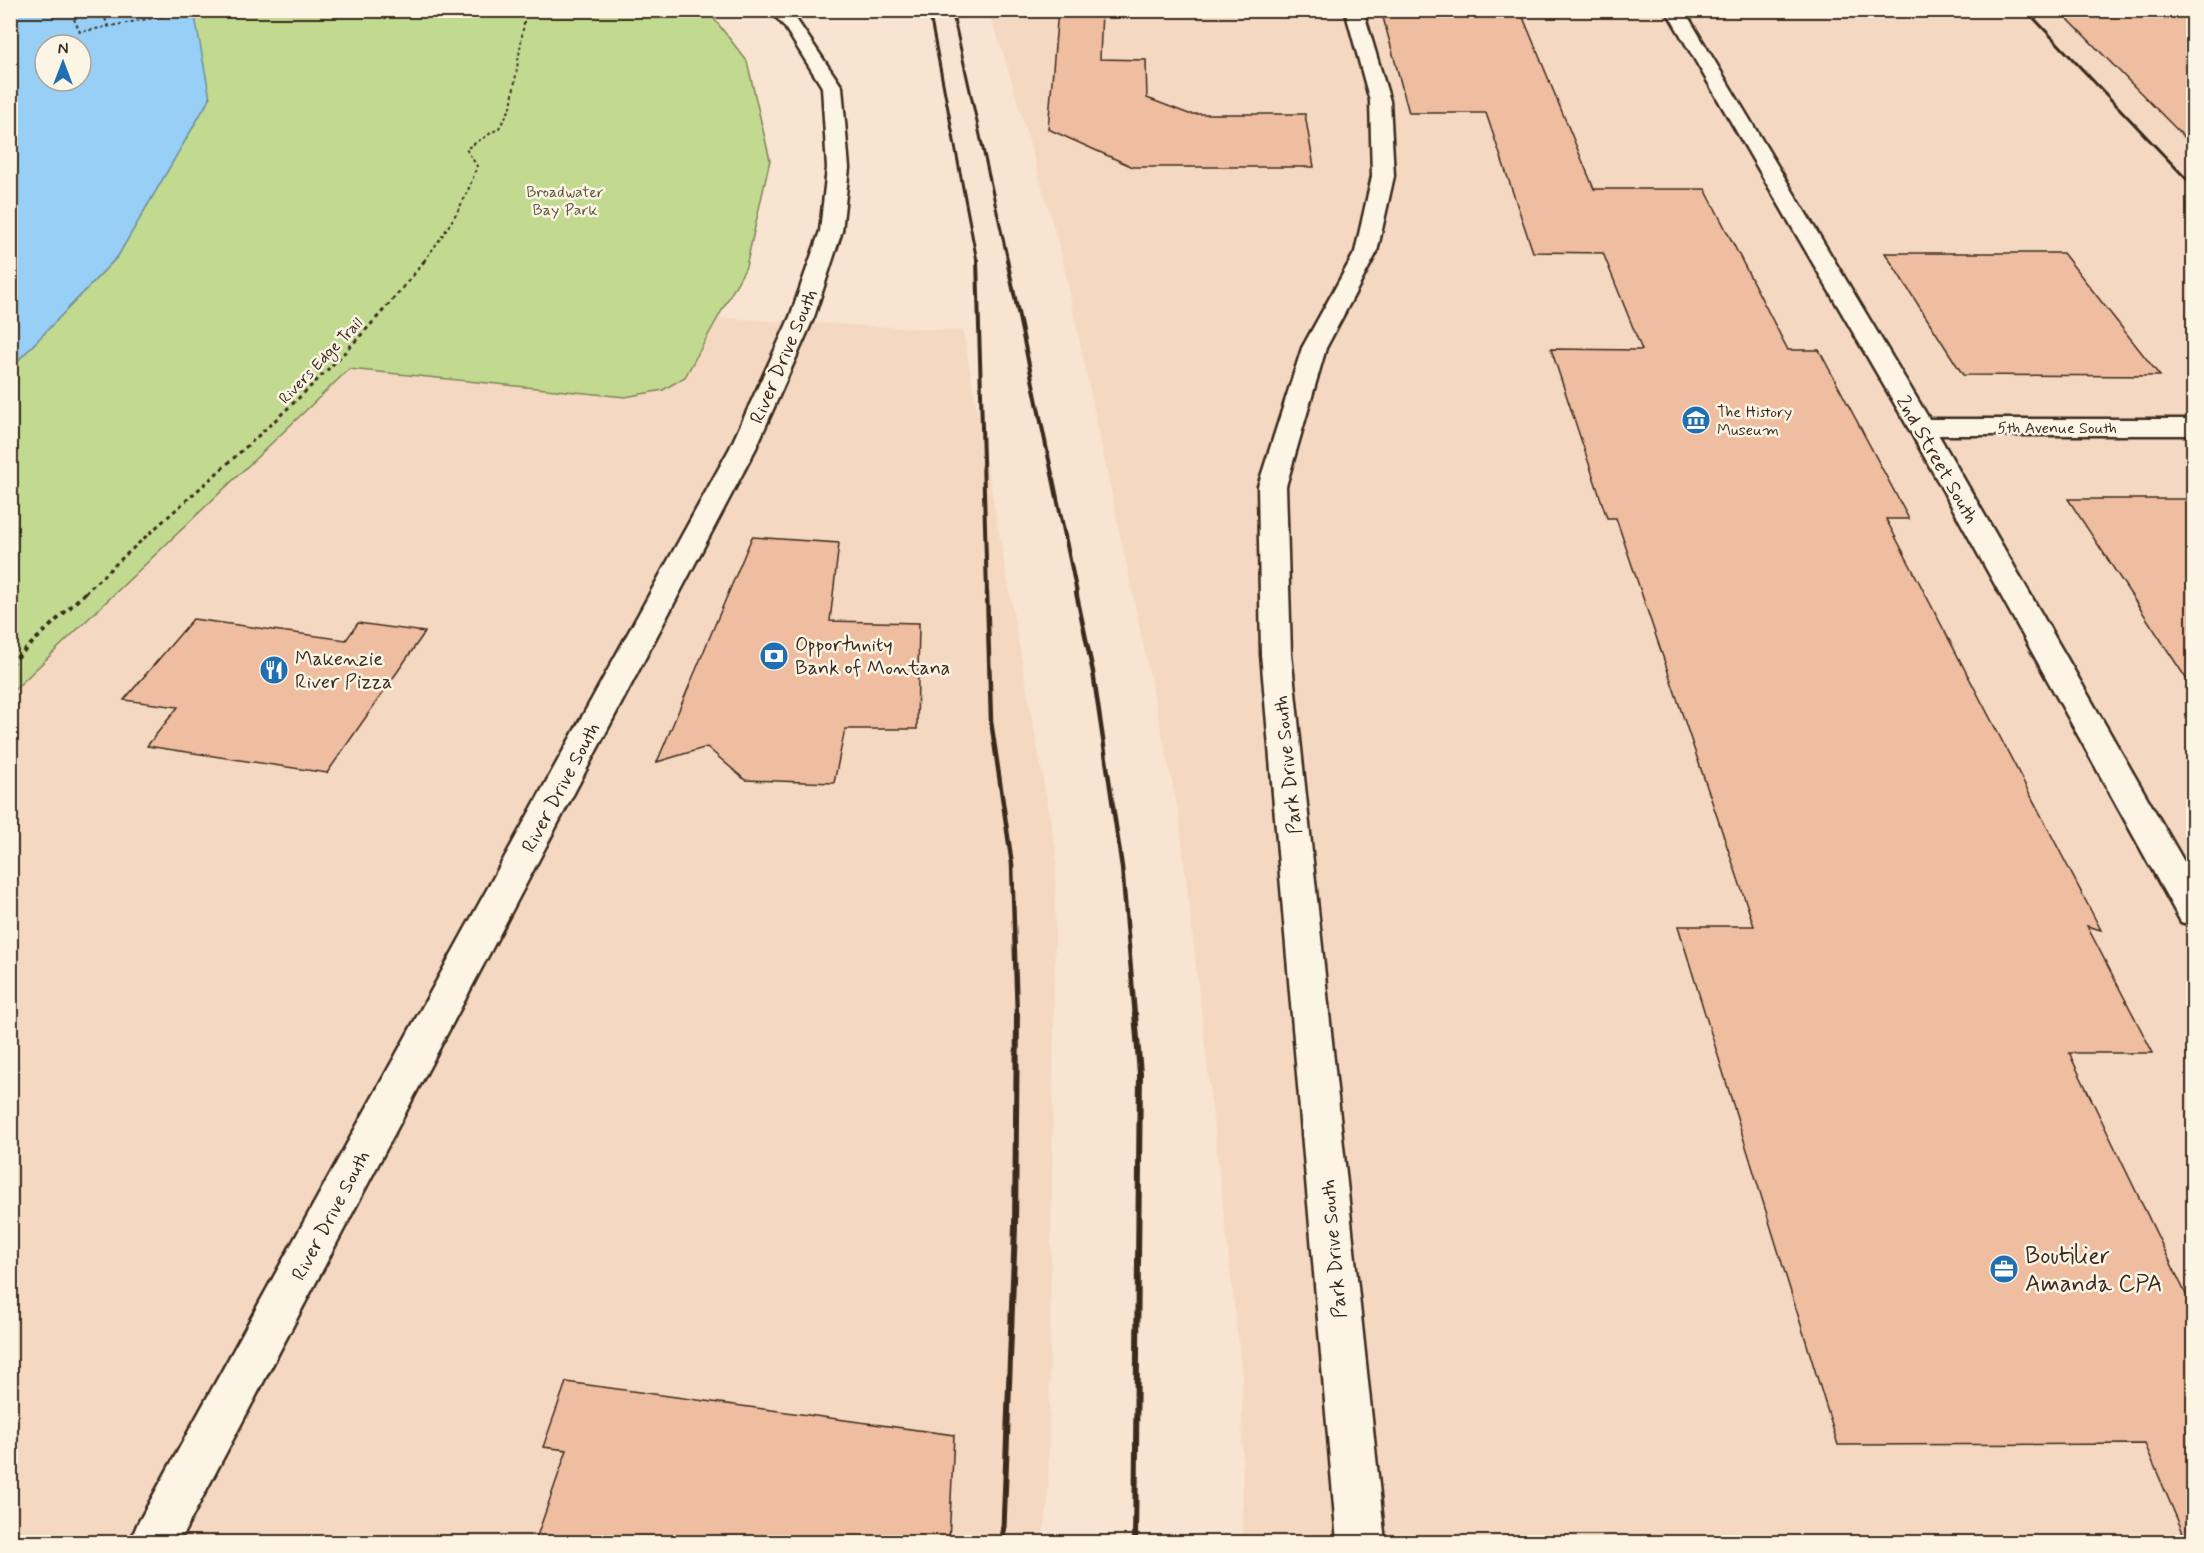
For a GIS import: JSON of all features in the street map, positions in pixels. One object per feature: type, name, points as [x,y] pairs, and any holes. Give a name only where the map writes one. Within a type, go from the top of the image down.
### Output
[{"type":"street","name":"River Drive South","points":[[154,1542],[743,448],[802,317],[831,231],[838,168],[832,87],[791,23],[779,10]]},
{"type":"street","name":"Park Drive South","points":[[1354,10],[1380,101],[1383,176],[1366,252],[1314,348],[1272,486],[1276,654],[1361,1542]]},
{"type":"street","name":"2nd Street South","points":[[1675,10],[1921,427],[2193,912]]},
{"type":"street","name":"5th Avenue South","points":[[1921,427],[2193,427]]},
{"type":"path","points":[[130,10],[133,22]]},
{"type":"path","points":[[74,19],[80,32],[194,10]]},
{"type":"path","name":"Rivers Edge Trail","points":[[10,664],[103,575],[308,393],[402,291],[454,221],[471,189],[477,166],[466,149],[499,128],[512,107],[526,10]]},
{"type":"path","points":[[103,13],[108,26]]},
{"type":"shaded area","points":[[988,11],[2193,11],[2193,1542],[1243,1542],[1242,1375],[1179,815],[1061,252],[1004,55]]},
{"type":"shaded area","points":[[718,318],[963,331],[1056,852],[1048,1505],[1042,1542],[11,1542],[11,693],[349,369],[625,397],[684,377]]},
{"type":"green space","name":"Broadwater Bay Park","points":[[194,11],[708,11],[747,61],[770,160],[746,267],[685,377],[663,390],[625,397],[349,369],[11,693],[11,368],[118,256]]},
{"type":"water","points":[[11,10],[194,11],[210,98],[118,256],[11,368]]},
{"type":"building","points":[[1058,10],[1102,10],[1100,59],[1146,60],[1147,98],[1189,114],[1305,114],[1314,167],[1133,167],[1048,129]]},
{"type":"building","points":[[1381,10],[1520,10],[1594,189],[1705,189],[1788,350],[1819,350],[1909,519],[1886,519],[2101,930],[2087,926],[2153,1053],[2069,1053],[2193,1309],[2193,1542],[2187,1542],[2145,1444],[1838,1445],[1678,926],[1754,926],[1616,518],[1607,518],[1551,349],[1642,350],[1603,253],[1533,252],[1486,113],[1409,113]]},
{"type":"building","points":[[2059,10],[2193,10],[2193,146]]},
{"type":"building","points":[[1885,253],[2063,253],[2160,376],[1963,375]]},
{"type":"building","points":[[2068,499],[2193,499],[2193,689]]},
{"type":"building","points":[[752,537],[839,543],[830,621],[919,623],[917,729],[845,729],[834,783],[745,780],[707,747],[657,762]]},
{"type":"building","name":"Makenzie River Pizza","points":[[193,619],[346,640],[358,623],[425,632],[327,773],[147,746],[178,707],[124,700]]},
{"type":"building","points":[[566,1382],[954,1435],[949,1542],[535,1542],[567,1450],[543,1447]]},
{"type":"railway","points":[[929,10],[977,261]]},
{"type":"railway","points":[[952,10],[1008,261]]},
{"type":"railway","points":[[2026,10],[2194,187]]},
{"type":"railway","points":[[977,260],[987,593]]},
{"type":"railway","points":[[1007,260],[1077,593]]},
{"type":"railway","points":[[987,592],[991,721],[1012,864],[1017,1016]]},
{"type":"railway","points":[[1076,592],[1093,672],[1122,867],[1135,1016]]},
{"type":"railway","points":[[1135,1014],[1140,1074],[1135,1542]]},
{"type":"railway","points":[[1003,1542],[1015,1228],[1017,1016]]},
{"type":"place","name":"The History Museum","points":[[1696,420]]},
{"type":"place","name":"Opportunity Bank of Montana","points":[[774,656]]},
{"type":"place","name":"Makenzie River Pizza","points":[[274,670]]},
{"type":"place","name":"Boutilier Amanda CPA","points":[[2004,1269]]}]
